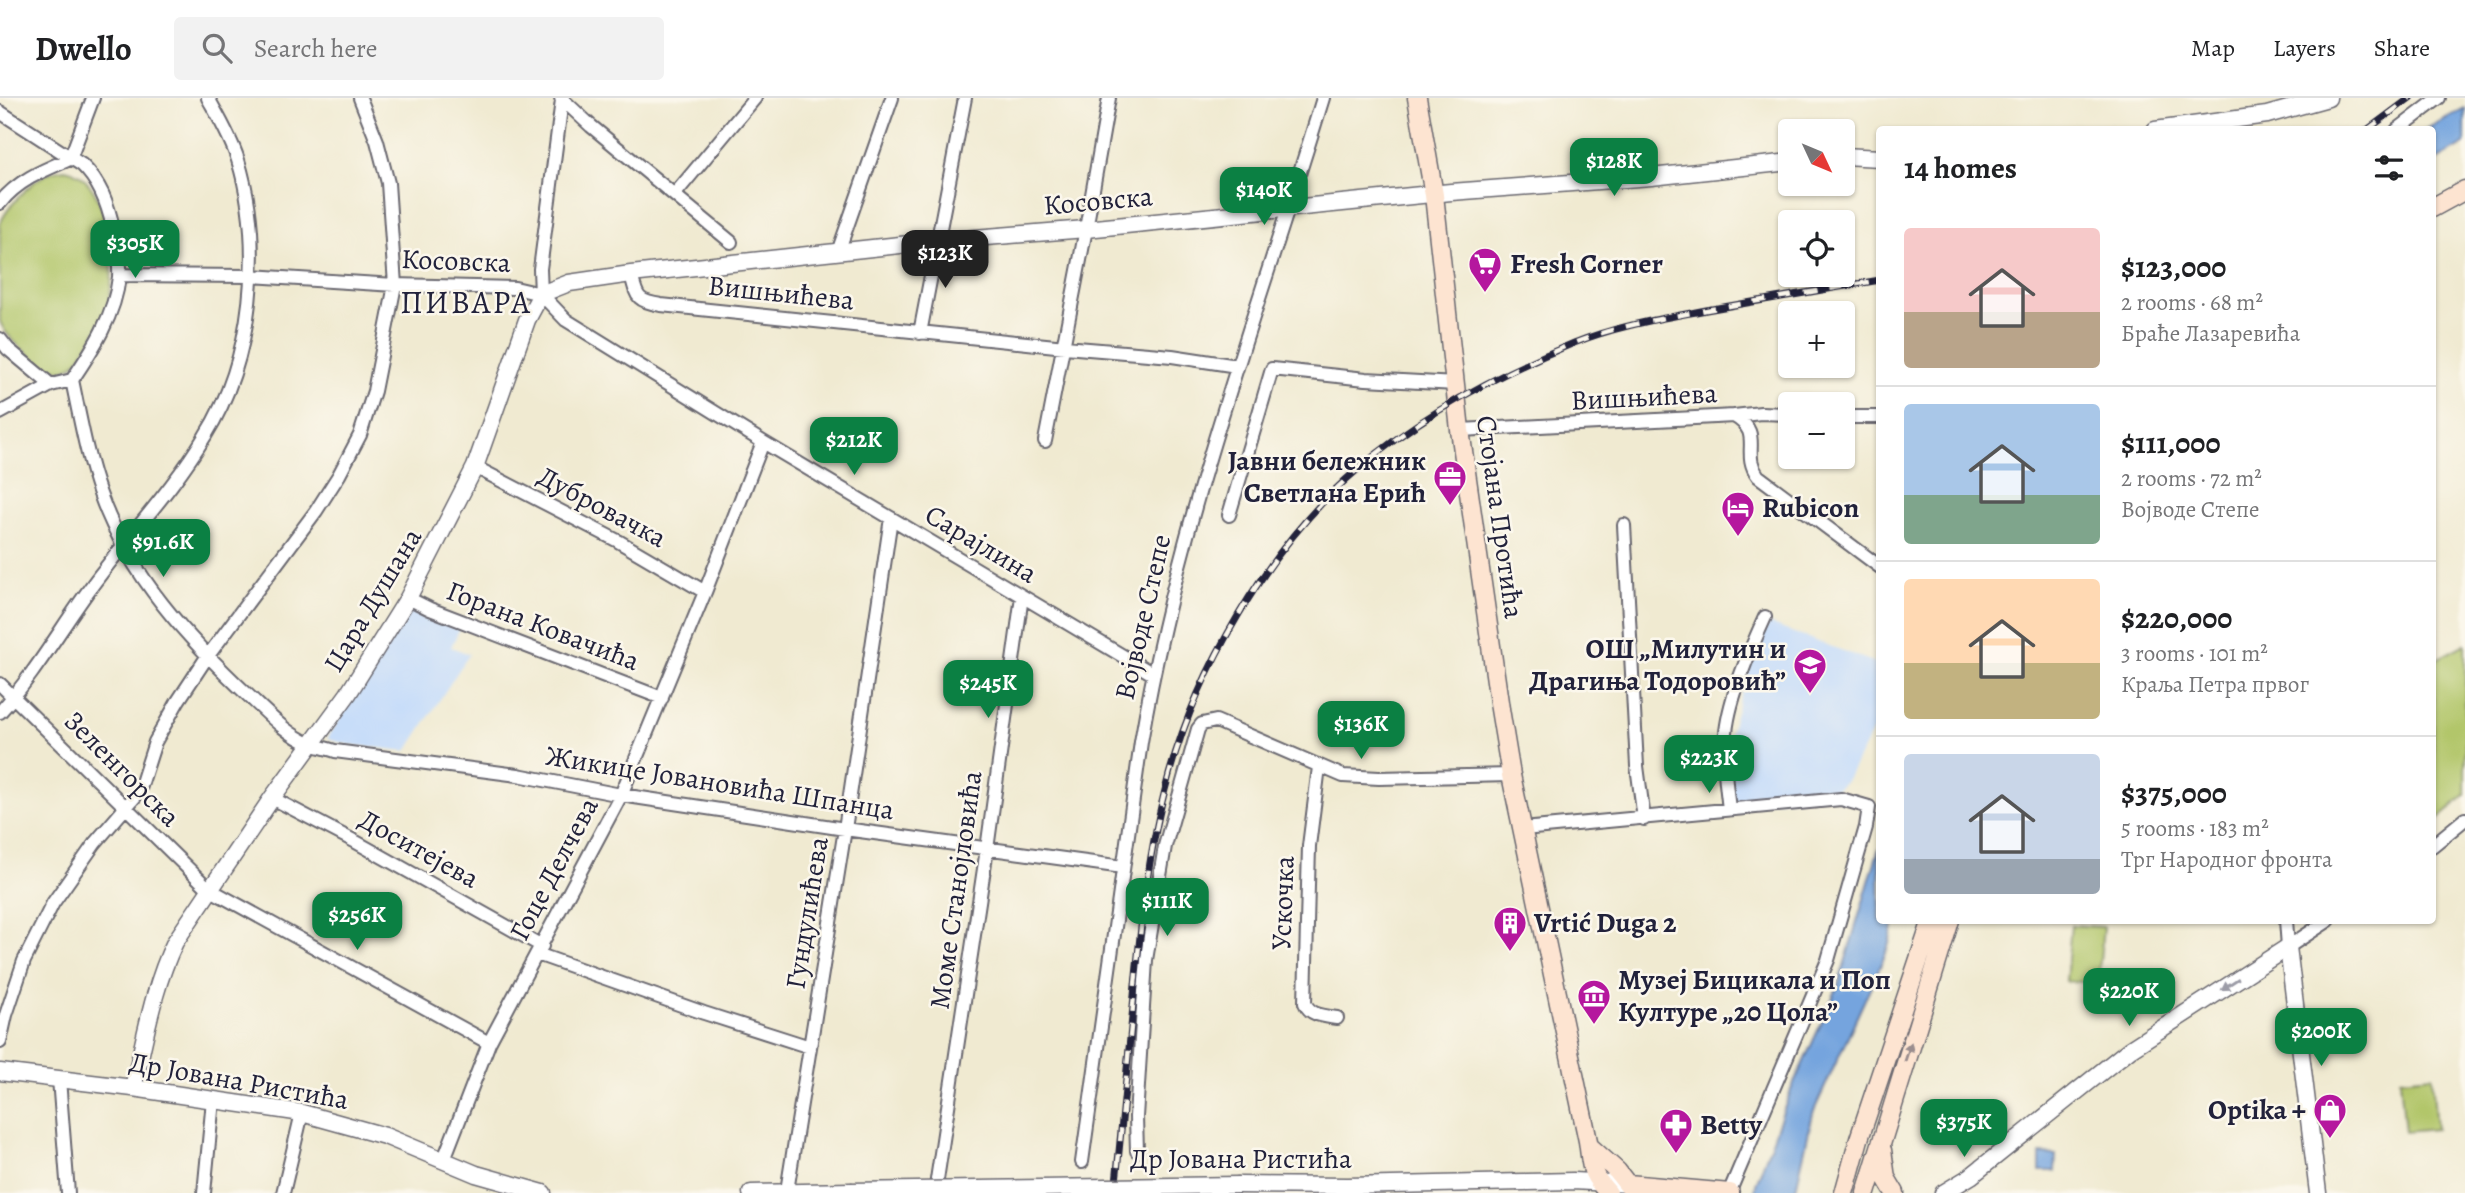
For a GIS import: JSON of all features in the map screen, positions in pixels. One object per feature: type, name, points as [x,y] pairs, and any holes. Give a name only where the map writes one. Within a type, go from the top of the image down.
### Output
[{"type":"main road","name":"Стојана Протића","points":[[1417,98],[1434,195],[1460,430],[1511,775],[1589,1146],[1589,1161],[1593,1174],[1604,1188]]},
{"type":"main road","points":[[2436,208],[2465,190]]},
{"type":"main road","points":[[2436,209],[2465,203]]},
{"type":"main road","points":[[1844,1193],[1859,1139],[1931,924]]},
{"type":"main road","points":[[1866,1193],[1949,924]]},
{"type":"main road","points":[[1881,1141],[1883,1166],[1895,1193]]},
{"type":"main road","points":[[1589,1146],[1617,1171],[1631,1189]]},
{"type":"main road","name":"Др Јована Ристића","points":[[1631,1189],[1729,1193]]},
{"type":"street","points":[[0,204],[18,185],[39,171],[70,159],[93,98]]},
{"type":"street","points":[[0,712],[27,682],[72,611],[186,466],[221,406],[235,371],[251,276],[251,232],[245,186],[232,142],[208,98]]},
{"type":"street","points":[[0,1042],[24,961],[53,903],[95,842],[139,792],[155,742],[178,701],[207,657],[316,511],[360,435],[374,391],[394,285],[388,183],[377,141],[360,98]]},
{"type":"street","points":[[675,194],[755,98]]},
{"type":"street","points":[[838,252],[892,98]]},
{"type":"street","points":[[920,332],[965,98]]},
{"type":"street","points":[[1045,441],[1065,347],[1109,98]]},
{"type":"street","name":"Војводе Степе","points":[[1082,1162],[1153,674],[1187,533],[1237,366],[1323,98]]},
{"type":"street","points":[[2185,126],[2267,115],[2328,98]]},
{"type":"street","points":[[2401,126],[2439,98]]},
{"type":"street","points":[[563,99],[731,242]]},
{"type":"street","name":"Цара Душана","points":[[133,1088],[153,1002],[167,960],[209,889],[348,694],[408,598],[475,467],[527,320],[541,294],[540,269],[563,99]]},
{"type":"street","points":[[0,112],[92,174],[104,195],[114,232],[119,275],[113,303],[100,336],[72,380],[51,385],[0,414]]},
{"type":"street","points":[[1855,157],[1876,158]]},
{"type":"street","name":"Косовска","points":[[119,275],[251,276],[394,285],[515,288],[541,294],[569,284],[631,274],[838,252],[1778,163]]},
{"type":"street","name":"Вишњићева","points":[[631,274],[638,298],[646,302],[1172,356],[1237,366]]},
{"type":"street","name":"Сарајлина","points":[[541,294],[566,320],[763,442],[1153,674]]},
{"type":"street","points":[[0,339],[23,363],[51,385]]},
{"type":"street","points":[[1229,515],[1272,369],[1366,379],[1456,384]]},
{"type":"street","points":[[72,380],[90,464],[100,496],[123,544],[151,590],[207,657],[262,708],[310,744]]},
{"type":"street","points":[[1734,416],[1778,414]]},
{"type":"street","name":"Вишњићева","points":[[1460,430],[1734,416],[1749,427],[1752,436],[1750,460],[1758,476],[1876,564]]},
{"type":"street","points":[[1855,416],[1876,417]]},
{"type":"street","name":"Гоце Делчева","points":[[444,1159],[489,1043],[621,795],[705,592],[763,442]]},
{"type":"street","name":"Дубровачка","points":[[475,467],[618,541],[705,592]]},
{"type":"street","name":"Гундулићева","points":[[788,1191],[891,518]]},
{"type":"street","points":[[1624,525],[1637,766],[1644,819]]},
{"type":"street","name":"Моме Станојловића","points":[[935,1192],[1022,596]]},
{"type":"street","name":"Горана Ковачића","points":[[408,598],[430,609],[662,698]]},
{"type":"street","points":[[1729,809],[1725,752],[1727,725],[1744,669],[1765,617]]},
{"type":"street","name":"Зеленгорска","points":[[0,684],[209,889],[489,1043]]},
{"type":"street","points":[[1138,1151],[1136,1117],[1146,960],[1165,846],[1193,739],[1202,724],[1216,721],[1319,767],[1356,778],[1511,775]]},
{"type":"street","name":"Жикице Јовановића Шпанца","points":[[310,744],[335,751],[518,775],[621,795],[845,829],[1123,867]]},
{"type":"street","name":"Ускочка","points":[[1319,767],[1309,846],[1305,1003],[1307,1009],[1313,1013],[1337,1018]]},
{"type":"street","name":"Доситејева","points":[[272,798],[356,842],[540,950],[704,1013],[810,1047]]},
{"type":"street","points":[[1523,830],[1840,799],[1866,805],[1870,811],[1828,960],[1729,1193]]},
{"type":"street","points":[[2436,843],[2460,827],[2465,819]]},
{"type":"street","points":[[2286,924],[2318,1193]]},
{"type":"street","points":[[1943,1193],[1971,1176],[2130,1049],[2323,924]]},
{"type":"street","name":"Др Јована Ристића","points":[[0,1072],[302,1113],[385,1136],[476,1174],[543,1193]]},
{"type":"street","points":[[59,1079],[68,1193]]},
{"type":"street","points":[[204,1193],[213,1100]]},
{"type":"street","points":[[283,1193],[302,1113]]},
{"type":"street","name":"Др Јована Ристића","points":[[751,1193],[1193,1184],[1250,1188],[1348,1186],[1631,1189]]},
{"type":"street","points":[[1321,1193],[1348,1186]]},
{"type":"shaded area","points":[[412,608],[460,628],[451,647],[469,654],[407,751],[351,745],[327,739]]},
{"type":"shaded area","name":"ОШ „Милутин и Драгиња Тодоровић”","points":[[1769,624],[1876,663],[1876,725],[1846,781],[1827,796],[1732,804],[1728,740],[1758,641]]},
{"type":"green space","points":[[65,169],[79,175],[91,187],[99,202],[106,221],[112,279],[106,309],[97,331],[77,361],[60,370],[45,365],[26,352],[9,336],[0,321],[0,226],[12,205],[39,178]]},
{"type":"green space","points":[[2465,644],[2465,795],[2436,821],[2436,659]]},
{"type":"green space","points":[[2071,925],[2103,927],[2098,983],[2066,981]]},
{"type":"green space","points":[[2432,1076],[2436,1129],[2405,1132],[2400,1079]]},
{"type":"water","points":[[2465,108],[2465,144],[2436,160],[2436,126],[2432,126]]},
{"type":"water","points":[[1876,858],[1876,924],[1894,924],[1887,951],[1813,1113],[1795,1193],[1755,1193],[1791,1090],[1838,986]]},
{"type":"water","points":[[2040,1154],[2056,1155],[2055,1171],[2040,1171]]},
{"type":"railway","points":[[2372,126],[2410,98]]},
{"type":"railway","points":[[1115,1193],[1144,903],[1165,790],[1194,702],[1215,658],[1238,615],[1294,535],[1325,500],[1382,449],[1461,397],[1545,355],[1608,331],[1642,323],[1876,281]]},
{"type":"place","name":"Fresh Corner","points":[[1485,294]]},
{"type":"place","name":"Јавни бележник Светлана Ерић","points":[[1450,507]]},
{"type":"place","name":"Rubicon","points":[[1738,538]]},
{"type":"place","name":"ОШ „Милутин и Драгиња Тодоровић”","points":[[1810,695]]},
{"type":"place","name":"Vrtić Duga 2","points":[[1510,953]]},
{"type":"place","name":"Музеј Бицикала и Поп Културе „20 Цола”","points":[[1594,1026]]},
{"type":"place","name":"Optika +","points":[[2330,1140]]},
{"type":"place","name":"Betty","points":[[1676,1155]]},
{"type":"district","name":"ПИВАРА","points":[[466,302]]}]
